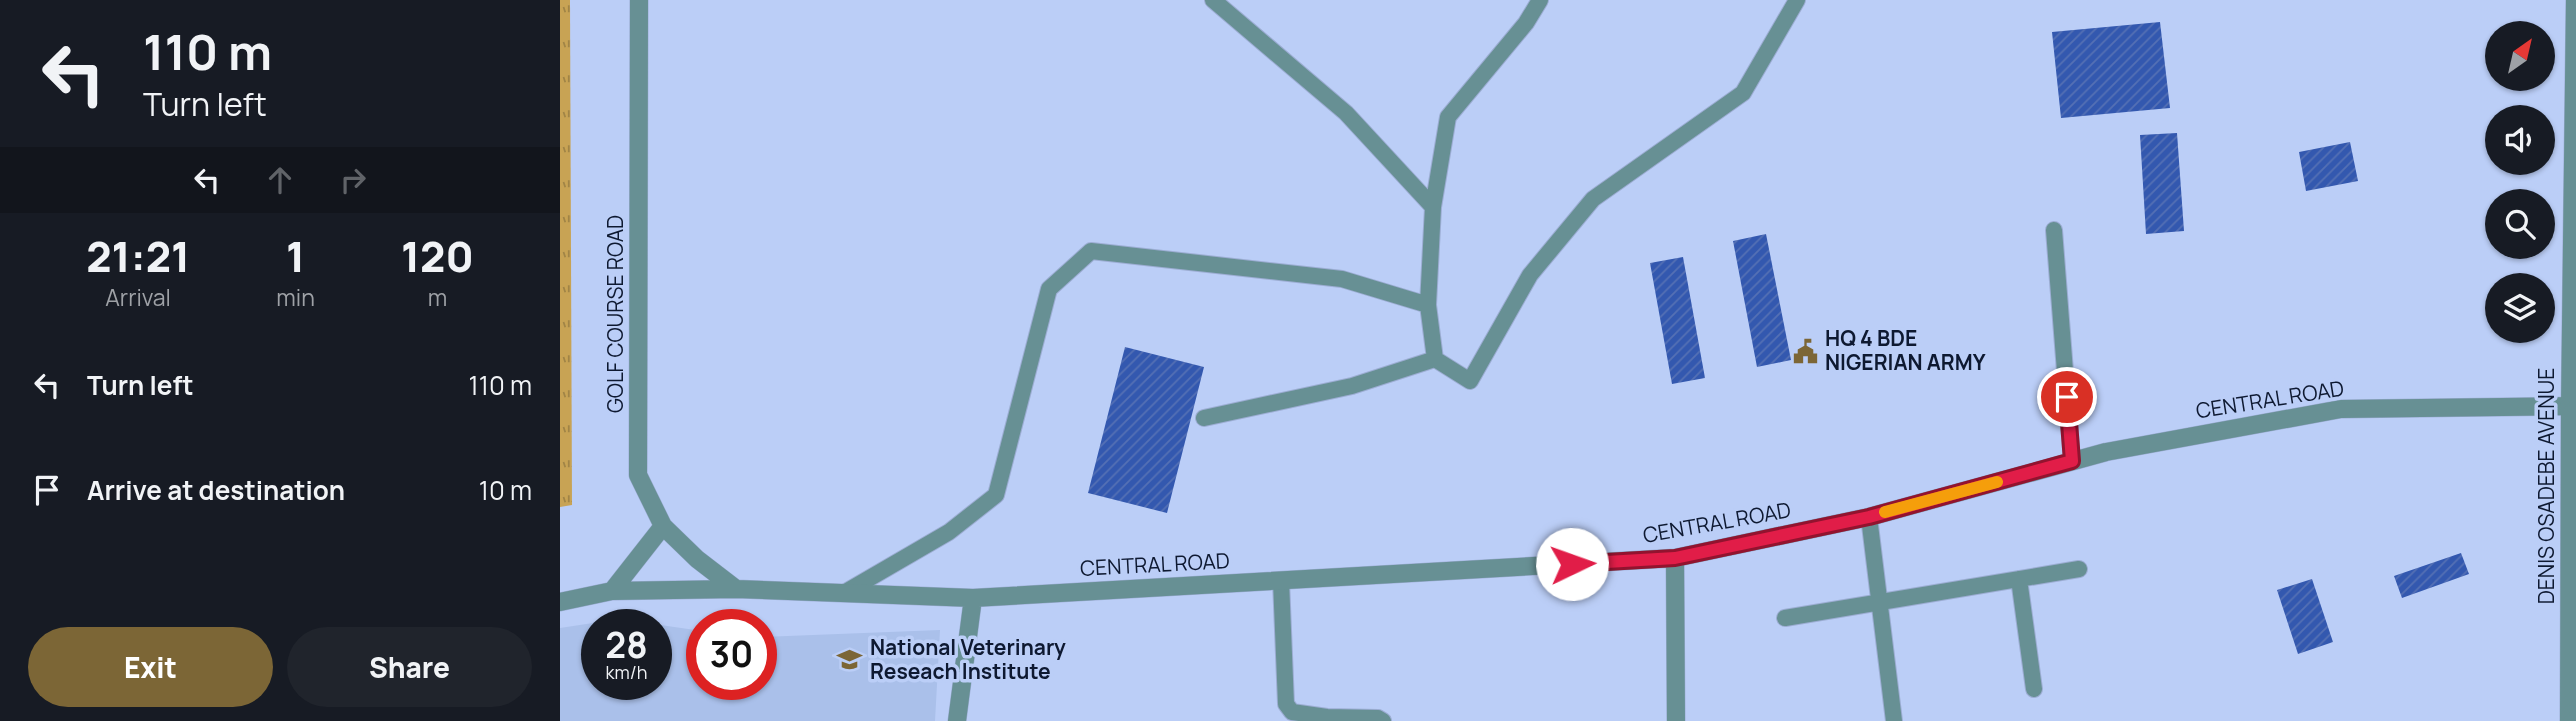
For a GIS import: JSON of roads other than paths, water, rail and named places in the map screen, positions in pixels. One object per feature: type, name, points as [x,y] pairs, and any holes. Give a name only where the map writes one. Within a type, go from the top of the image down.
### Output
[{"type":"street","name":"GOLF COURSE ROAD","points":[[639,0],[638,475],[663,526],[697,559],[736,589]]},
{"type":"street","name":"DENIS OSADEBE AVENUE","points":[[2569,721],[2575,0]]},
{"type":"street","name":"CENTRAL ROAD","points":[[560,602],[612,591],[736,589],[973,597],[1675,558],[1869,517],[2106,452],[2341,409],[2573,406]]},
{"type":"street","points":[[612,591],[663,526]]},
{"type":"street","points":[[1675,558],[1676,721]]},
{"type":"street","points":[[957,721],[973,597]]},
{"type":"lane","points":[[1213,0],[1346,113],[1433,206]]},
{"type":"lane","points":[[1435,359],[1428,305],[1433,206],[1448,117],[1526,23],[1540,0]]},
{"type":"lane","points":[[1435,359],[1470,381],[1530,275],[1593,199],[1743,93],[1797,0]]},
{"type":"lane","points":[[2054,230],[2072,461]]},
{"type":"lane","points":[[844,593],[949,532],[996,495],[1049,289],[1091,251],[1342,279],[1428,305]]},
{"type":"lane","points":[[1204,418],[1352,386],[1435,359]]},
{"type":"lane","points":[[1869,517],[1894,721]]},
{"type":"lane","points":[[1785,618],[2079,569]]},
{"type":"lane","points":[[2019,579],[2034,689]]},
{"type":"lane","points":[[1281,581],[1286,704],[1292,712],[1327,717],[1378,718],[1383,721]]},
{"type":"place","name":"HQ 4 BDE NIGERIAN ARMY","points":[[1805,351]]},
{"type":"place","name":"National Veterinary Reseach Institute","points":[[850,660]]}]
